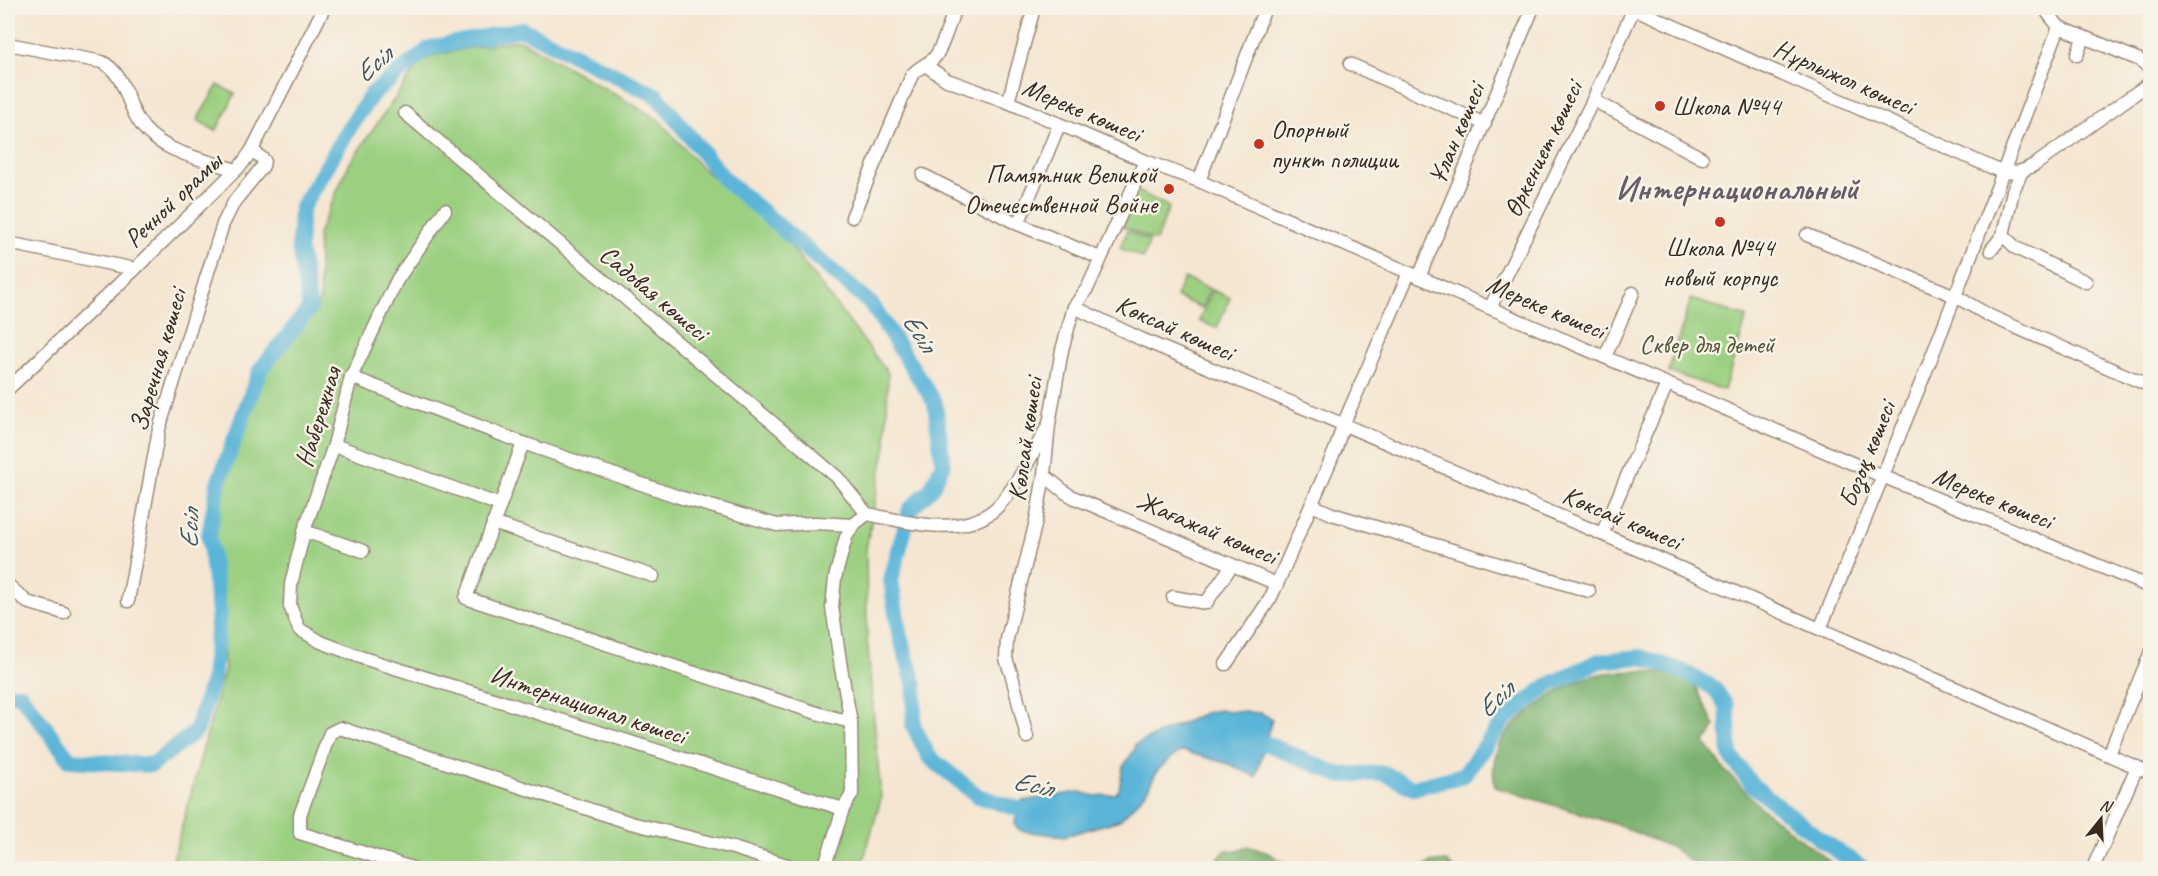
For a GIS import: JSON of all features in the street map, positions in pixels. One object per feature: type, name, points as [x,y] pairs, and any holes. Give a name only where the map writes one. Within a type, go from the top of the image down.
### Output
[{"type":"street","name":"Речной орамы","points":[[8,389],[236,170],[252,150],[324,8]]},
{"type":"street","points":[[852,217],[912,75],[916,69],[936,56],[955,8]]},
{"type":"street","points":[[1008,102],[1034,8]]},
{"type":"street","points":[[1199,181],[1265,8]]},
{"type":"street","name":"Ұлан көшесі","points":[[1343,424],[1485,124],[1533,8]]},
{"type":"street","name":"Өркениет көшесі","points":[[1490,308],[1593,100],[1634,8]]},
{"type":"street","name":"Нұрлыжол көшесі","points":[[1634,8],[2004,173]]},
{"type":"street","points":[[2047,8],[2048,13],[2059,27],[2140,60],[2151,68]]},
{"type":"street","name":"Бозоқ көшесі","points":[[1820,629],[2004,173],[2059,27]]},
{"type":"street","points":[[2076,55],[2083,38]]},
{"type":"street","points":[[8,44],[102,62],[112,67],[138,121],[150,135],[165,145],[236,170]]},
{"type":"street","points":[[1350,64],[1485,124]]},
{"type":"street","name":"Мереке көшесі","points":[[925,65],[947,80],[1008,102],[1145,161],[1199,181],[1882,476],[2151,587]]},
{"type":"street","points":[[2004,173],[2022,171],[2036,164],[2151,83]]},
{"type":"street","points":[[1593,100],[1702,158]]},
{"type":"street","name":"Садовая көшесі","points":[[405,112],[837,477],[867,514]]},
{"type":"street","points":[[1018,224],[1059,125]]},
{"type":"street","name":"Заречная көшесі","points":[[128,601],[159,429],[223,224],[234,202],[263,166],[264,160],[252,150]]},
{"type":"street","name":"Көлсай көшесі","points":[[1027,737],[1006,659],[1007,639],[1027,564],[1044,475],[1049,424],[1062,350],[1074,307],[1088,287],[1145,161]]},
{"type":"street","points":[[1991,250],[2003,235],[2013,191],[2022,171]]},
{"type":"street","points":[[923,175],[1018,224],[1100,258]]},
{"type":"street","name":"Набережная","points":[[321,642],[299,629],[290,606],[291,584],[304,531],[334,445],[351,377],[397,280],[445,210]]},
{"type":"street","points":[[1807,235],[1954,296],[1990,316],[2151,386]]},
{"type":"street","points":[[2003,235],[2016,248],[2086,282]]},
{"type":"street","points":[[8,243],[135,269]]},
{"type":"street","points":[[1605,357],[1633,293]]},
{"type":"street","name":"Көксай көшесі","points":[[1074,307],[1141,339],[1602,534],[2151,773]]},
{"type":"street","points":[[8,373],[21,376]]},
{"type":"street","points":[[351,377],[524,443],[678,497],[777,525],[815,522],[853,525]]},
{"type":"street","points":[[1602,534],[1667,384]]},
{"type":"street","points":[[825,868],[843,809],[852,794],[851,722],[840,668],[832,607],[835,578],[846,537],[853,525],[867,514],[925,524],[947,525],[971,522],[991,513],[1012,488],[1049,424]]},
{"type":"street","name":"Жағажай көшесі","points":[[1044,475],[1065,493],[1075,498],[1277,584],[1336,448],[1343,424]]},
{"type":"street","points":[[524,443],[466,598],[820,714],[851,722]]},
{"type":"street","points":[[334,445],[500,505]]},
{"type":"street","points":[[1312,505],[1332,514],[1589,591]]},
{"type":"street","points":[[493,523],[653,576]]},
{"type":"street","points":[[304,531],[363,550]]},
{"type":"street","points":[[1173,597],[1206,603],[1232,565]]},
{"type":"street","points":[[1226,664],[1270,599],[1277,584]]},
{"type":"street","points":[[8,585],[27,603],[64,613]]},
{"type":"street","name":"Интернационал көшесі","points":[[321,642],[363,658],[843,809]]},
{"type":"street","points":[[2109,754],[2151,654]]},
{"type":"street","points":[[412,868],[300,833],[300,814],[330,733],[340,728],[631,823],[733,848],[796,868]]},
{"type":"street","points":[[2093,868],[2137,767]]},
{"type":"green space","points":[[520,40],[658,119],[699,165],[790,245],[888,373],[886,445],[866,549],[867,638],[881,799],[861,868],[186,868],[172,863],[225,668],[208,506],[261,374],[320,301],[318,234],[349,164],[423,58]]},
{"type":"green space","points":[[218,85],[235,94],[216,131],[197,120]]},
{"type":"green space","points":[[1138,191],[1169,207],[1156,241],[1122,226]]},
{"type":"green space","points":[[1127,231],[1150,241],[1143,258],[1120,248]]},
{"type":"green space","points":[[1184,278],[1210,289],[1202,308],[1176,297]]},
{"type":"green space","points":[[1212,290],[1230,298],[1217,328],[1199,321]]},
{"type":"green space","name":"Сквер для детей","points":[[1691,299],[1747,317],[1724,390],[1668,372]]},
{"type":"green space","points":[[1642,671],[1690,675],[1715,726],[1705,743],[1724,769],[1761,808],[1838,868],[1700,868],[1673,848],[1612,823],[1495,787],[1494,767],[1498,747],[1513,726],[1525,715],[1553,695],[1581,680],[1604,673]]},
{"type":"green space","points":[[1247,846],[1271,854],[1284,863],[1283,868],[1210,868],[1226,850],[1236,851]]},
{"type":"green space","points":[[1446,861],[1453,868],[1419,868],[1430,863]]},
{"type":"water","points":[[1220,710],[1261,713],[1272,719],[1256,777],[1229,764],[1183,751],[1173,756],[1157,771],[1147,791],[1120,820],[1065,836],[1021,831],[1014,825],[1022,801],[1080,792],[1095,796],[1115,794],[1119,790],[1123,767],[1136,747],[1134,745],[1207,712]]},
{"type":"waterway","name":"Есіл","points":[[8,694],[20,694],[70,760],[152,765],[196,731],[213,678],[219,612],[209,536],[218,484],[260,370],[310,308],[299,248],[301,209],[372,94],[430,48],[522,29],[657,96],[725,180],[872,305],[935,403],[943,464],[931,489],[910,509],[891,580],[899,633],[915,686],[913,725],[929,757],[978,796],[1040,816]]},
{"type":"waterway","name":"Есіл","points":[[1244,742],[1268,744],[1339,775],[1384,773],[1413,788],[1464,775],[1504,720],[1547,686],[1599,661],[1641,657],[1680,670],[1714,688],[1727,707],[1730,755],[1752,785],[1820,839],[1863,868]]},
{"type":"place","name":"Школа №44","points":[[1660,106]]},
{"type":"place","name":"Опорный пункт полиции","points":[[1259,144]]},
{"type":"place","name":"Памятник Великой Отечественной Войне","points":[[1169,189]]},
{"type":"place","name":"Школа №44 новый корпус","points":[[1720,222]]},
{"type":"district","name":"Интернациональный","points":[[1737,188]]}]
